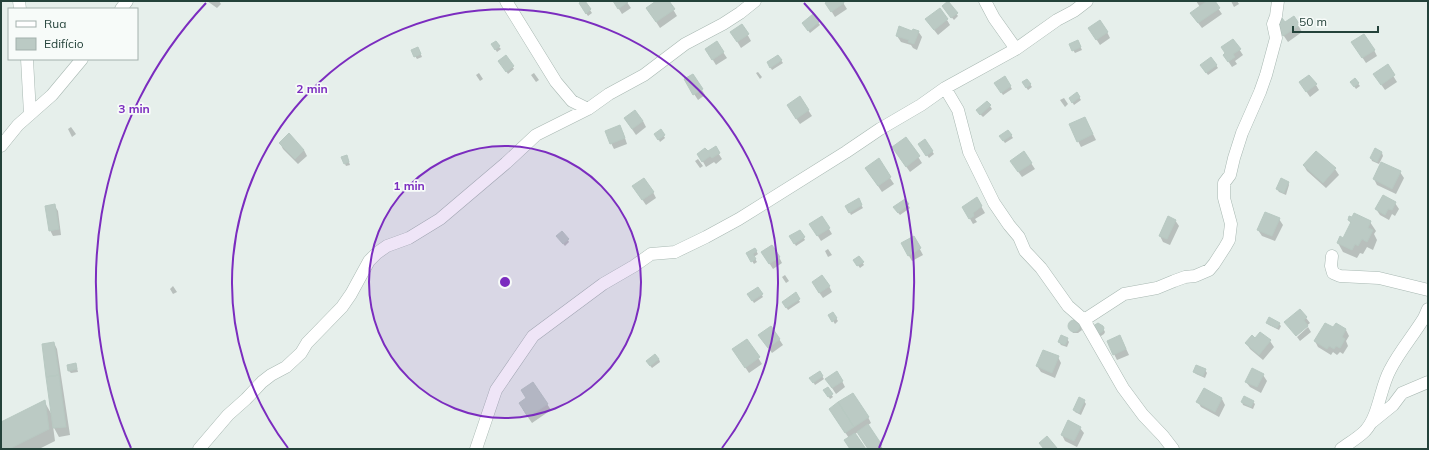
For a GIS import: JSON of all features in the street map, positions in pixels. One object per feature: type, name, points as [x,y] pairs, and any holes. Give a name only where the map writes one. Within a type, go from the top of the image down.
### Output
[{"type":"street","points":[[506,1],[556,82],[572,101],[588,108]]},
{"type":"street","points":[[199,449],[228,415],[262,382],[286,367],[301,353],[307,343],[342,307],[369,261],[378,253],[387,246],[409,238],[440,219],[506,163],[536,135],[588,108],[609,94],[644,75],[684,44],[723,24],[740,13],[754,1]]},
{"type":"street","points":[[985,1],[994,18],[1016,49]]},
{"type":"street","points":[[476,449],[496,390],[534,336],[603,284],[651,254],[675,252],[706,238],[739,219],[946,88],[1016,49],[1087,1]]},
{"type":"street","points":[[1084,320],[1124,294],[1157,288],[1185,277],[1195,276],[1209,270],[1225,247],[1229,240],[1230,224],[1224,198],[1224,183],[1230,175],[1242,133],[1266,75],[1276,38],[1273,24],[1276,16],[1278,1]]},
{"type":"street","points":[[26,60],[30,114]]},
{"type":"street","points":[[1,146],[18,125],[52,95],[81,60]]},
{"type":"street","points":[[946,88],[958,110],[969,152],[994,203],[1025,251],[1041,268],[1068,306],[1084,320],[1123,388],[1143,415],[1173,449]]},
{"type":"street","points":[[1332,256],[1331,266],[1333,273],[1340,276],[1379,278],[1428,290]]},
{"type":"street","points":[[1372,422],[1390,370],[1424,318],[1428,309]]},
{"type":"street","points":[[1340,449],[1356,439],[1366,430],[1372,422],[1393,405],[1402,393],[1428,382]]},
{"type":"building","points":[[585,1],[591,9],[586,14],[579,3]]},
{"type":"building","points":[[613,1],[628,1],[628,2],[618,9]]},
{"type":"building","points":[[656,1],[669,1],[675,9],[656,22],[646,8]]},
{"type":"building","points":[[828,1],[843,1],[844,3],[831,12],[825,3]]},
{"type":"building","points":[[948,1],[958,13],[951,18],[942,6]]},
{"type":"building","points":[[1207,1],[1215,1],[1220,8],[1198,23],[1190,13]]},
{"type":"building","points":[[940,8],[948,19],[934,30],[925,19]]},
{"type":"building","points":[[813,14],[819,22],[808,31],[802,23]]},
{"type":"building","points":[[1294,16],[1300,25],[1283,36],[1275,23],[1282,18],[1285,22]]},
{"type":"building","points":[[1100,20],[1108,32],[1096,40],[1088,28]]},
{"type":"building","points":[[742,24],[749,34],[737,42],[730,32]]},
{"type":"building","points":[[899,26],[912,31],[913,29],[919,31],[914,44],[908,42],[909,40],[896,36]]},
{"type":"building","points":[[1364,34],[1375,50],[1362,58],[1351,42]]},
{"type":"building","points":[[1233,39],[1241,49],[1233,54],[1235,57],[1228,62],[1223,55],[1225,53],[1221,47]]},
{"type":"building","points":[[1078,40],[1081,47],[1072,51],[1069,44]]},
{"type":"building","points":[[496,41],[500,46],[495,50],[491,44]]},
{"type":"building","points":[[717,41],[724,52],[712,60],[705,49]]},
{"type":"building","points":[[418,47],[421,54],[414,57],[411,50]]},
{"type":"building","points":[[506,55],[514,66],[506,72],[498,61]]},
{"type":"building","points":[[778,55],[782,60],[770,68],[767,62]]},
{"type":"building","points":[[1211,57],[1217,65],[1206,73],[1200,65]]},
{"type":"building","points":[[1388,64],[1395,75],[1381,85],[1373,74]]},
{"type":"building","points":[[693,74],[703,89],[693,95],[684,79]]},
{"type":"building","points":[[1309,75],[1317,84],[1306,92],[1299,82]]},
{"type":"building","points":[[1005,76],[1011,86],[1001,93],[994,83]]},
{"type":"building","points":[[1355,78],[1359,83],[1354,87],[1350,82]]},
{"type":"building","points":[[1027,79],[1031,84],[1026,88],[1022,82]]},
{"type":"building","points":[[1077,92],[1080,97],[1072,103],[1069,98]]},
{"type":"building","points":[[800,96],[809,110],[796,119],[787,105]]},
{"type":"building","points":[[987,101],[991,105],[980,115],[976,110]]},
{"type":"building","points":[[635,110],[643,121],[632,129],[624,118]]},
{"type":"building","points":[[1085,117],[1093,134],[1077,142],[1069,124]]},
{"type":"building","points":[[620,125],[625,138],[610,144],[605,131]]},
{"type":"building","points":[[661,129],[665,135],[658,140],[654,134]]},
{"type":"building","points":[[1008,130],[1012,135],[1003,141],[999,136]]},
{"type":"building","points":[[289,133],[304,150],[295,159],[279,143]]},
{"type":"building","points":[[906,137],[920,156],[906,167],[892,147]]},
{"type":"building","points":[[925,139],[933,151],[926,156],[918,144]]},
{"type":"building","points":[[716,146],[720,153],[712,158],[710,156],[702,162],[697,154],[705,148],[708,151]]},
{"type":"building","points":[[1375,148],[1382,152],[1377,162],[1370,158]]},
{"type":"building","points":[[1024,151],[1032,163],[1018,172],[1010,161]]},
{"type":"building","points":[[1316,151],[1336,168],[1323,183],[1303,165]]},
{"type":"building","points":[[347,155],[349,162],[344,164],[341,157]]},
{"type":"building","points":[[879,158],[891,177],[878,186],[865,168]]},
{"type":"building","points":[[1381,162],[1401,171],[1392,189],[1373,179]]},
{"type":"building","points":[[644,178],[654,192],[642,200],[632,186]]},
{"type":"building","points":[[1281,178],[1289,182],[1284,193],[1276,189]]},
{"type":"building","points":[[1383,195],[1396,202],[1392,210],[1388,209],[1385,215],[1375,209]]},
{"type":"building","points":[[977,197],[982,206],[973,213],[974,216],[969,219],[962,207]]},
{"type":"building","points":[[859,198],[862,205],[849,213],[845,206]]},
{"type":"building","points":[[905,199],[909,204],[898,213],[893,207]]},
{"type":"building","points":[[55,204],[59,229],[49,231],[45,206]]},
{"type":"building","points":[[1265,212],[1280,218],[1272,236],[1257,230]]},
{"type":"building","points":[[1354,213],[1371,221],[1368,228],[1373,230],[1367,242],[1362,239],[1358,246],[1355,244],[1352,250],[1337,243],[1340,236],[1343,238],[1351,222],[1348,220],[1349,216],[1352,217]]},
{"type":"building","points":[[822,216],[830,228],[817,236],[809,224]]},
{"type":"building","points":[[1168,216],[1176,220],[1167,239],[1159,236]]},
{"type":"building","points":[[800,230],[805,237],[794,244],[789,236]]},
{"type":"building","points":[[562,231],[569,239],[563,244],[556,236]]},
{"type":"building","points":[[914,236],[921,248],[908,256],[901,243]]},
{"type":"building","points":[[772,245],[780,257],[769,264],[761,252]]},
{"type":"building","points":[[755,248],[757,251],[753,254],[756,259],[751,262],[746,253]]},
{"type":"building","points":[[859,256],[864,262],[857,266],[853,260]]},
{"type":"building","points":[[822,275],[830,286],[819,293],[812,282]]},
{"type":"building","points":[[758,287],[763,294],[752,301],[747,294]]},
{"type":"building","points":[[796,292],[800,299],[786,308],[782,302]]},
{"type":"building","points":[[1300,309],[1307,317],[1304,320],[1308,326],[1296,336],[1284,322]]},
{"type":"building","points":[[833,312],[837,318],[832,322],[828,315]]},
{"type":"building","points":[[1269,317],[1280,323],[1277,328],[1266,323]]},
{"type":"building","points":[[1074,320],[1078,322],[1080,326],[1078,330],[1074,332],[1070,330],[1068,326],[1070,322]]},
{"type":"building","points":[[1098,323],[1104,328],[1099,334],[1093,326]]},
{"type":"building","points":[[1325,323],[1333,327],[1336,323],[1346,329],[1342,337],[1345,339],[1340,348],[1336,346],[1334,349],[1329,346],[1327,349],[1314,341]]},
{"type":"building","points":[[771,326],[780,339],[768,348],[758,335]]},
{"type":"building","points":[[1260,332],[1271,340],[1259,355],[1245,343],[1252,335],[1255,338]]},
{"type":"building","points":[[1061,335],[1068,338],[1065,345],[1058,342]]},
{"type":"building","points":[[1120,335],[1126,349],[1113,355],[1107,341]]},
{"type":"building","points":[[747,339],[760,357],[745,368],[732,349]]},
{"type":"building","points":[[54,342],[59,375],[46,377],[42,344]]},
{"type":"building","points":[[1043,350],[1059,356],[1052,373],[1036,366]]},
{"type":"building","points":[[655,354],[659,359],[650,366],[646,361]]},
{"type":"building","points":[[76,363],[77,369],[68,371],[67,365]]},
{"type":"building","points":[[1196,365],[1206,369],[1203,376],[1193,372]]},
{"type":"building","points":[[1252,368],[1264,374],[1257,387],[1245,382]]},
{"type":"building","points":[[820,371],[823,376],[813,383],[809,378]]},
{"type":"building","points":[[837,371],[843,381],[832,388],[825,379]]},
{"type":"building","points":[[59,375],[66,427],[53,428],[46,377]]},
{"type":"building","points":[[533,382],[548,404],[528,417],[519,403],[526,398],[521,390]]},
{"type":"building","points":[[828,387],[833,394],[828,397],[823,390]]},
{"type":"building","points":[[1204,388],[1222,398],[1215,412],[1196,402]]},
{"type":"building","points":[[853,393],[869,417],[854,427],[838,402]]},
{"type":"building","points":[[1244,396],[1254,401],[1251,407],[1241,402]]},
{"type":"building","points":[[1079,397],[1085,400],[1079,413],[1073,410]]},
{"type":"building","points":[[45,400],[49,429],[9,449],[1,449],[1,422]]},
{"type":"building","points":[[838,402],[854,427],[845,433],[829,409]]},
{"type":"building","points":[[1068,420],[1081,427],[1074,441],[1061,435]]},
{"type":"building","points":[[868,424],[882,445],[875,449],[868,449],[857,432]]},
{"type":"building","points":[[855,433],[866,449],[850,449],[844,440]]},
{"type":"building","points":[[1047,436],[1057,448],[1056,449],[1044,449],[1039,443]]}]
